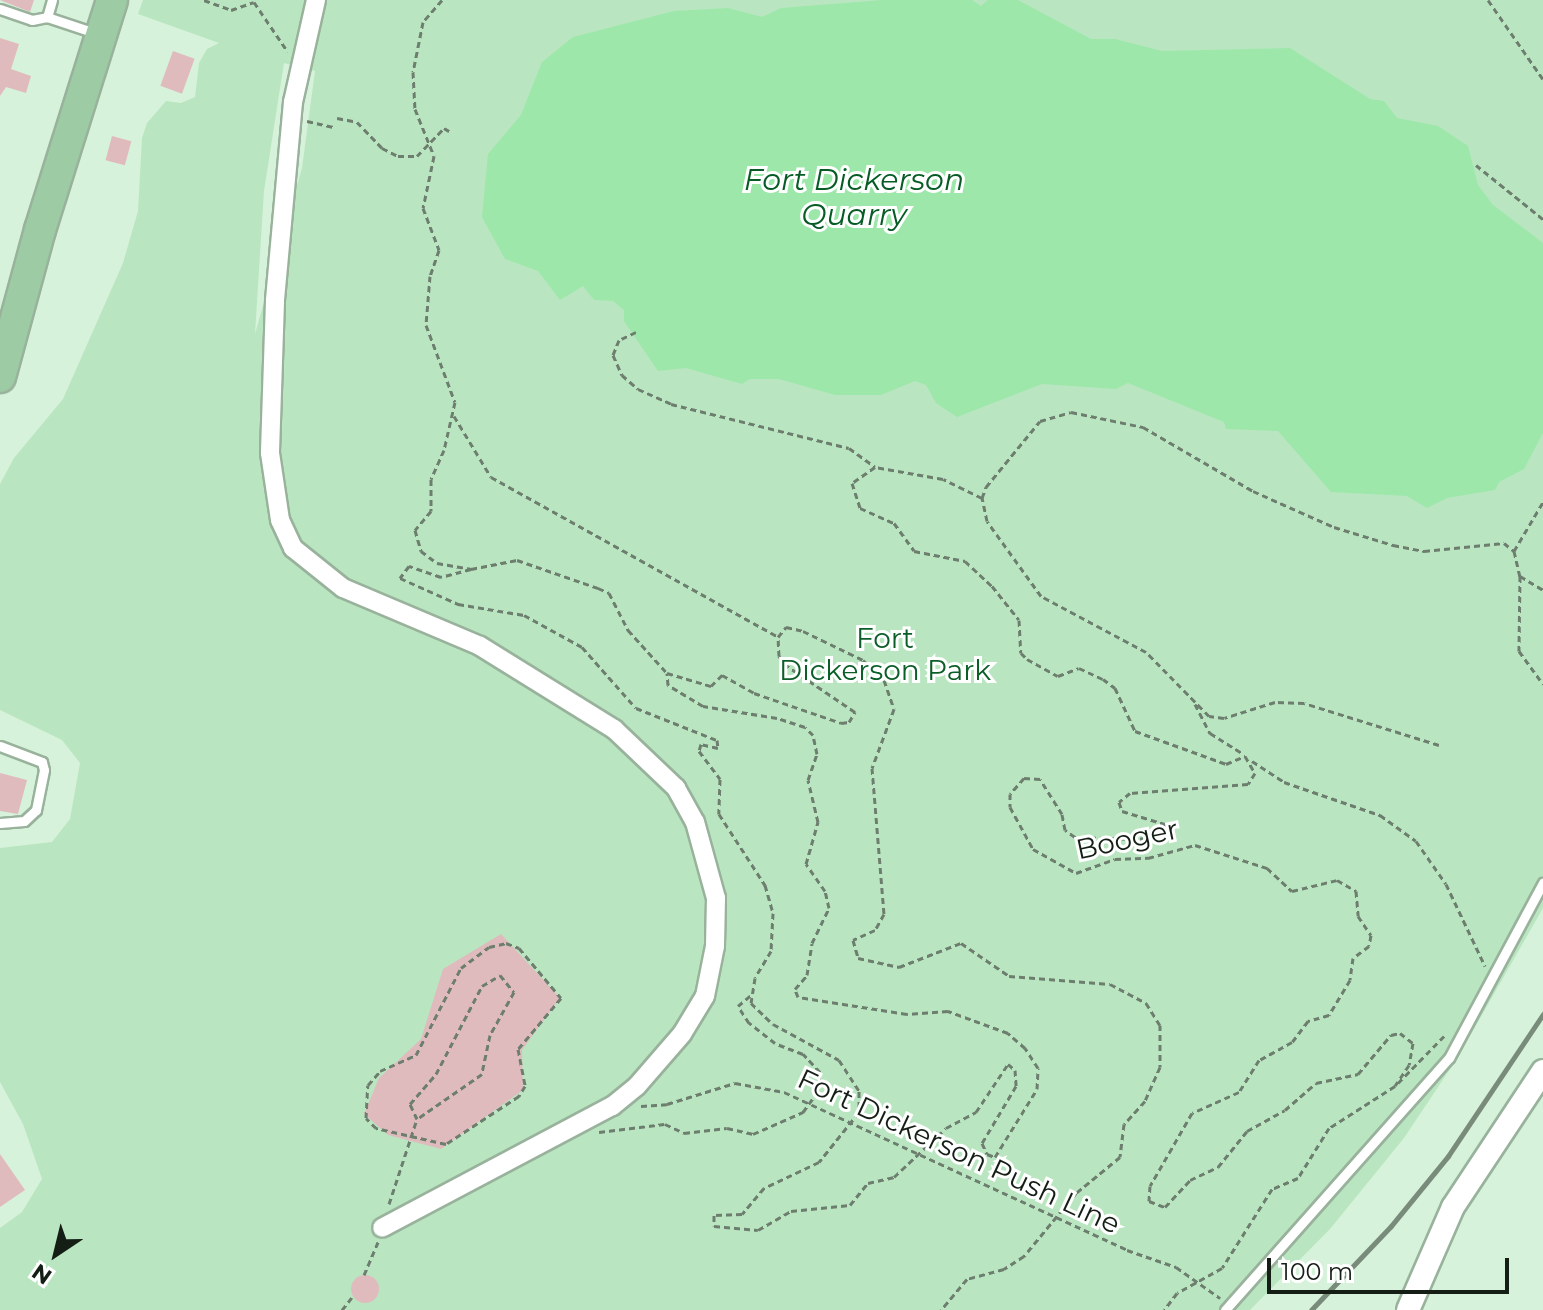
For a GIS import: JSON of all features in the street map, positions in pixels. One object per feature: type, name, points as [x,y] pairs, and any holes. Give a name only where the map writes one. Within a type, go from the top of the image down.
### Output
[{"type":"highway","points":[[0,377],[6,325],[112,0]]},
{"type":"street","points":[[316,0],[293,102],[275,301],[270,453],[280,520],[293,548],[317,571],[542,680],[614,729],[676,788],[695,822],[716,898],[705,996],[662,1060],[612,1106],[382,1228]]},
{"type":"street","points":[[1408,1310],[1453,1207],[1543,1071]]},
{"type":"lane","points":[[47,17],[50,0]]},
{"type":"lane","points":[[0,9],[32,20],[47,17],[101,35]]},
{"type":"lane","points":[[0,746],[33,757],[44,770],[36,810],[24,821],[0,823]]},
{"type":"lane","points":[[1227,1308],[1449,1058],[1543,883]]},
{"type":"path","points":[[204,0],[231,10],[254,2],[284,45]]},
{"type":"path","points":[[442,0],[423,22],[413,72],[415,109],[432,145],[434,166],[422,200],[439,250],[430,276],[426,325],[453,388],[453,415],[431,479],[431,511],[414,536],[427,558],[471,569]]},
{"type":"path","points":[[1488,0],[1543,79]]},
{"type":"path","points":[[337,118],[357,122],[382,148],[398,156],[417,156],[432,145],[444,128],[449,131]]},
{"type":"path","points":[[301,120],[334,127]]},
{"type":"path","points":[[1476,165],[1543,219]]},
{"type":"path","points":[[636,332],[619,340],[613,355],[622,375],[638,389],[671,404],[849,448],[875,467],[943,479],[982,498]]},
{"type":"path","points":[[1439,745],[1304,703],[1260,705],[1217,719],[1138,647],[1049,603],[987,521],[982,498],[1029,431],[1050,415],[1071,412],[1155,432],[1234,482],[1345,531],[1424,551],[1504,543],[1514,551],[1520,576],[1519,651],[1543,684]]},
{"type":"path","points":[[453,415],[491,477],[778,637]]},
{"type":"path","points":[[875,467],[855,479],[855,502],[894,523],[914,551],[971,565],[1019,620],[1021,653],[1027,659],[1063,678],[1079,668],[1103,679],[1115,688],[1135,731],[1226,764],[1245,756]]},
{"type":"path","points":[[1514,551],[1543,502]]},
{"type":"path","points":[[564,1132],[665,1124],[684,1133],[727,1128],[753,1134],[796,1117],[810,1104],[821,1083],[817,1065],[749,1023],[738,1006],[751,996],[771,951],[773,913],[765,885],[719,814],[720,779],[698,749],[720,744],[689,725],[636,708],[575,642],[524,615],[458,604],[400,578],[409,566],[441,577],[517,560],[609,593],[628,630],[667,673],[711,686],[722,675],[763,697],[849,722],[855,712],[850,707],[787,666],[779,656],[778,637],[786,627],[838,645],[877,671],[892,699],[872,768],[884,914],[875,930],[853,940],[858,958],[899,967],[961,943],[1009,976],[1110,984],[1146,1003],[1156,1016],[1162,1059],[1145,1101],[1124,1124],[1120,1157],[1088,1180],[1014,1264],[967,1279],[941,1310]]},
{"type":"path","points":[[1520,576],[1543,590]]},
{"type":"path","points":[[667,673],[668,685],[703,706],[777,718],[805,727],[813,735],[816,759],[808,780],[818,822],[806,864],[825,891],[829,908],[796,995],[839,1005],[860,1003],[907,1014],[938,1009],[970,1017],[1013,1036],[1038,1068],[1035,1093],[995,1157],[987,1154],[982,1143],[1016,1086],[1014,1067],[1008,1064],[978,1110],[946,1128],[894,1177],[868,1183],[843,1208],[791,1211],[758,1230],[727,1230],[712,1224],[716,1214],[742,1214],[764,1188],[787,1173],[812,1167],[851,1122],[862,1100],[847,1069],[759,1015],[751,996]]},
{"type":"path","points":[[1195,702],[1210,733],[1284,782],[1380,815],[1416,841],[1446,884],[1494,979]]},
{"type":"path","name":"Booger","points":[[1250,760],[1255,775],[1248,784],[1206,789],[1180,785],[1126,795],[1119,802],[1125,814],[1168,825],[1166,835],[1150,839],[1075,837],[1065,830],[1053,797],[1036,778],[1018,781],[1010,794],[1017,827],[1033,849],[1068,871],[1191,845],[1267,868],[1292,891],[1337,880],[1357,893],[1357,913],[1371,938],[1353,958],[1350,980],[1329,1015],[1308,1021],[1292,1042],[1259,1060],[1239,1092],[1192,1113],[1150,1186],[1149,1201],[1165,1207],[1190,1180],[1218,1167],[1247,1131],[1285,1110],[1322,1079],[1358,1074],[1381,1045],[1400,1033],[1413,1043],[1409,1065],[1395,1086]]},
{"type":"path","points":[[506,943],[519,948],[561,998],[518,1049],[525,1086],[519,1096],[446,1144],[412,1139],[369,1122],[368,1085],[380,1071],[416,1055],[461,968],[489,947],[506,943]]},
{"type":"path","points":[[364,1275],[412,1139],[417,1119],[410,1104],[416,1092],[436,1074],[482,986],[500,975],[514,992],[490,1035],[482,1074],[417,1119]]},
{"type":"path","points":[[1164,1310],[1177,1293],[1222,1268],[1272,1189],[1298,1178],[1329,1128],[1395,1086],[1448,1033]]},
{"type":"path","name":"Fort Dickerson Push Line","points":[[612,1106],[667,1104],[735,1083],[784,1092],[919,1155],[1176,1267],[1227,1308]]},
{"type":"path","points":[[342,1310],[352,1297]]},
{"type":"green space","name":"Fort Dickerson Park","points":[[143,0],[1543,0],[1543,908],[1458,1057],[1404,1138],[1330,1229],[1250,1310],[0,1310],[0,1228],[22,1212],[42,1179],[23,1124],[0,1082],[0,848],[52,842],[70,819],[80,763],[62,740],[0,710],[0,484],[14,458],[63,399],[123,263],[138,211],[142,138],[147,123],[166,101],[181,103],[195,97],[199,63],[207,49],[219,43],[138,14]],"holes":[[[284,63],[315,71],[302,168],[255,334],[264,191]]]},
{"type":"water","name":"Fort Dickerson Quarry","points":[[883,0],[972,0],[981,6],[988,0],[1018,0],[1091,39],[1115,39],[1162,51],[1290,48],[1370,99],[1384,101],[1397,118],[1438,126],[1468,146],[1478,185],[1493,205],[1543,243],[1543,433],[1524,469],[1499,482],[1495,490],[1447,498],[1427,508],[1407,496],[1331,492],[1278,431],[1226,429],[1224,422],[1128,383],[1116,389],[1042,384],[957,417],[936,403],[926,385],[915,381],[881,395],[835,395],[779,379],[750,379],[742,384],[686,368],[658,371],[624,321],[624,310],[613,301],[594,300],[583,286],[560,300],[538,271],[505,259],[482,217],[488,154],[521,115],[542,62],[573,37],[674,11],[728,8],[762,17],[781,8]]},
{"type":"building","points":[[0,0],[34,0],[30,12]]},
{"type":"building","points":[[0,38],[19,44],[11,69],[31,76],[26,93],[6,87],[0,96]]},
{"type":"building","points":[[173,51],[195,59],[182,94],[160,86]]},
{"type":"building","points":[[112,136],[131,141],[125,165],[106,160]]},
{"type":"building","points":[[0,773],[27,780],[18,814],[0,811]]},
{"type":"building","points":[[501,934],[560,998],[522,1050],[523,1090],[441,1149],[388,1135],[364,1114],[379,1078],[421,1039],[443,969]]},
{"type":"building","points":[[0,1154],[25,1190],[0,1207]]},
{"type":"building","points":[[365,1275],[375,1279],[379,1289],[375,1299],[365,1303],[355,1299],[351,1289],[355,1279]]},
{"type":"railway","points":[[1311,1310],[1391,1226],[1448,1156],[1543,1014]]}]
